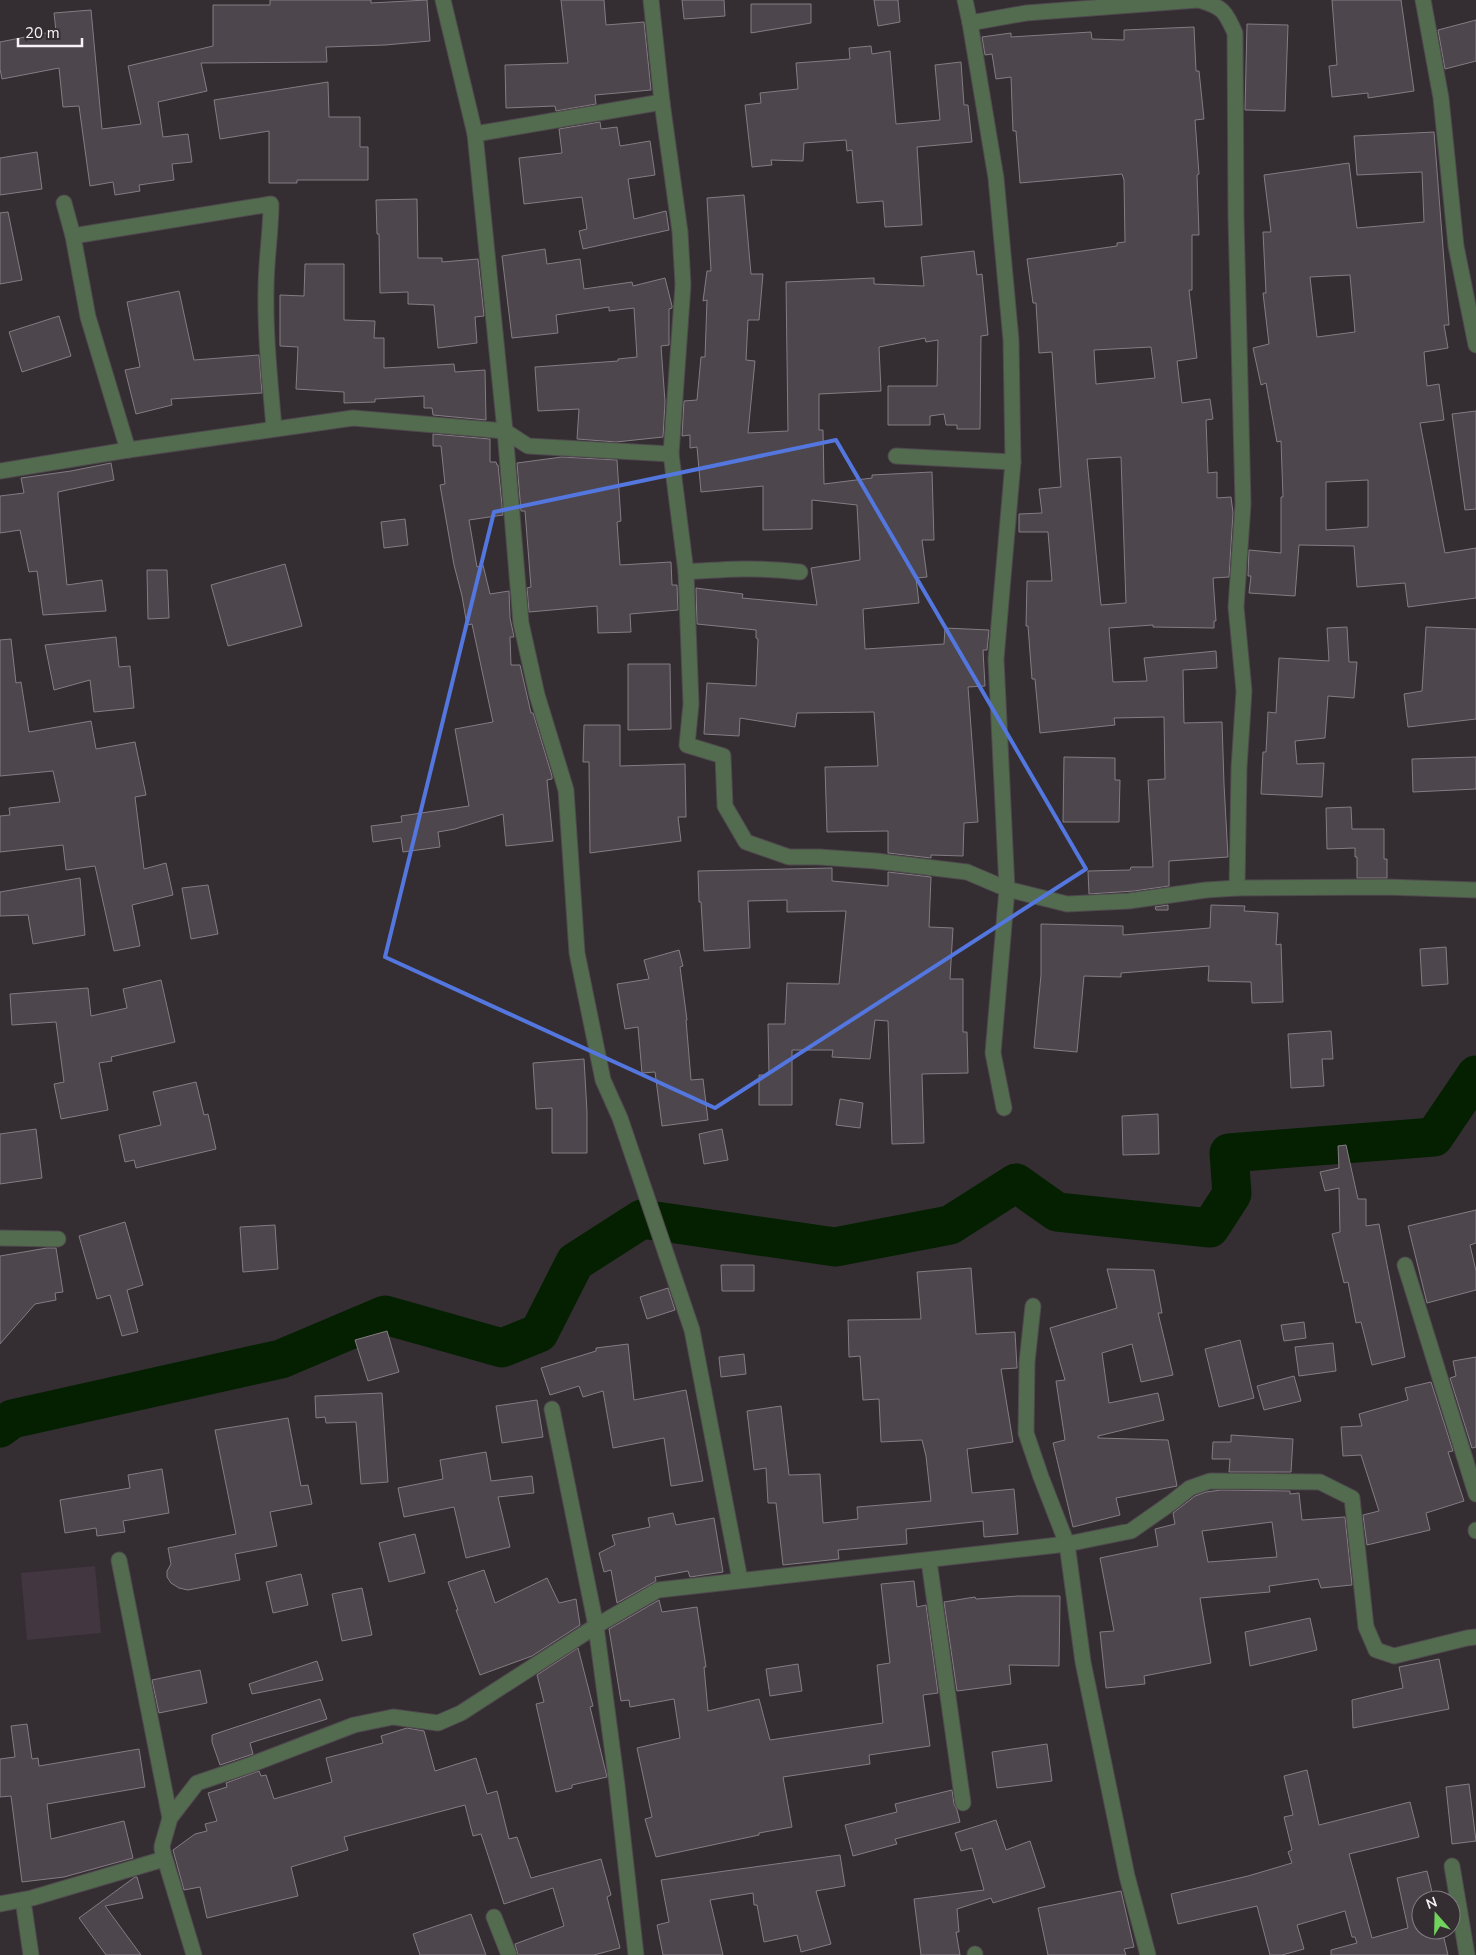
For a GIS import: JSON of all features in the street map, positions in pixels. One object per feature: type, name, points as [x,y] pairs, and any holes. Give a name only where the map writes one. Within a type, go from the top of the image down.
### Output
[{"type":"street","points":[[443,0],[475,134],[505,431],[521,623],[537,695],[566,790],[576,953],[603,1080],[620,1118],[692,1330],[740,1580]]},
{"type":"street","points":[[651,0],[662,102],[680,232],[683,285],[671,454],[686,572],[691,704],[688,745],[723,756],[725,806],[746,842],[789,857],[819,856],[966,872],[1008,889],[1067,904],[1129,901],[1206,890],[1238,888],[1386,887],[1476,890]]},
{"type":"street","points":[[965,0],[996,178],[1011,340],[1013,462],[996,659],[1008,889],[993,1053],[1004,1108]]},
{"type":"street","points":[[970,23],[1026,13],[1199,0],[1217,5],[1227,16],[1235,33],[1236,217],[1243,504],[1236,607],[1244,691],[1239,768],[1238,888]]},
{"type":"street","points":[[1423,0],[1441,98],[1456,246],[1476,345]]},
{"type":"street","points":[[475,134],[662,102]]},
{"type":"street","points":[[64,203],[73,236],[88,317],[128,450]]},
{"type":"street","points":[[73,236],[270,204],[271,229],[266,287],[266,340],[274,428]]},
{"type":"street","points":[[0,472],[128,450],[353,418],[505,431],[528,446],[671,454]]},
{"type":"street","points":[[896,456],[1013,462]]},
{"type":"street","points":[[686,572],[740,568],[768,568],[800,572]]},
{"type":"street","points":[[0,1238],[58,1239]]},
{"type":"street","points":[[1405,1265],[1476,1494]]},
{"type":"street","points":[[1033,1306],[1027,1362],[1026,1433],[1041,1477],[1068,1544],[1083,1662],[1127,1876],[1148,1955]]},
{"type":"street","points":[[552,1409],[596,1626],[617,1785],[636,1955]]},
{"type":"street","points":[[0,1904],[23,1900],[164,1859],[162,1846],[170,1818],[198,1783],[354,1725],[393,1717],[438,1723],[461,1713],[596,1626],[658,1590],[1068,1544],[1131,1531],[1190,1488],[1210,1481],[1320,1482],[1352,1498],[1366,1628],[1376,1650],[1394,1656],[1476,1637]]},
{"type":"street","points":[[119,1560],[170,1818]]},
{"type":"street","points":[[929,1561],[963,1803]]},
{"type":"street","points":[[162,1846],[194,1955]]},
{"type":"street","points":[[1452,1866],[1467,1955]]},
{"type":"street","points":[[23,1900],[31,1955]]},
{"type":"street","points":[[494,1917],[509,1955]]},
{"type":"highlighted area","points":[[836,440],[1086,869],[715,1108],[385,957],[494,512]]},
{"type":"shaded area","points":[[95,1566],[101,1633],[27,1640],[21,1573]]},
{"type":"building","points":[[270,0],[371,0],[371,3],[427,0],[430,41],[326,47],[327,62],[201,63],[207,91],[158,102],[163,137],[188,134],[192,162],[172,164],[174,180],[139,185],[140,191],[115,195],[113,182],[90,186],[79,106],[63,107],[59,68],[2,79],[0,42],[56,31],[54,13],[91,10],[102,129],[141,124],[128,66],[213,46],[213,5],[270,5]]},
{"type":"building","points":[[561,0],[604,0],[606,25],[644,22],[651,90],[595,95],[596,104],[556,111],[555,106],[506,108],[505,65],[568,63]]},
{"type":"building","points":[[682,0],[724,0],[725,16],[684,19]]},
{"type":"building","points":[[874,0],[898,0],[900,22],[878,26]]},
{"type":"building","points":[[1332,0],[1401,0],[1414,91],[1368,98],[1368,93],[1332,97],[1329,66],[1337,65]]},
{"type":"building","points":[[751,4],[811,4],[811,23],[751,33]]},
{"type":"building","points":[[1476,20],[1476,61],[1445,69],[1438,30]]},
{"type":"building","points":[[1247,24],[1288,25],[1285,111],[1245,110]]},
{"type":"building","points":[[1194,27],[1196,71],[1199,71],[1204,119],[1195,120],[1199,174],[1197,175],[1199,235],[1192,235],[1192,290],[1189,290],[1197,358],[1177,361],[1182,403],[1210,399],[1213,419],[1206,420],[1208,473],[1217,472],[1217,498],[1231,497],[1233,513],[1229,577],[1213,578],[1216,621],[1214,621],[1214,628],[1153,627],[1153,625],[1109,628],[1113,682],[1147,681],[1144,658],[1216,651],[1217,668],[1183,670],[1184,723],[1222,722],[1228,857],[1169,861],[1169,886],[1089,894],[1088,871],[1130,870],[1131,867],[1153,867],[1148,780],[1165,779],[1164,717],[1114,718],[1115,725],[1040,733],[1035,679],[1032,679],[1028,626],[1026,626],[1027,581],[1052,581],[1048,532],[1019,532],[1019,514],[1042,513],[1039,489],[1061,487],[1052,352],[1039,353],[1036,303],[1033,303],[1027,259],[1117,246],[1117,243],[1125,242],[1124,180],[1122,174],[1020,183],[1016,131],[1013,131],[1011,77],[996,79],[992,54],[985,55],[982,37],[1011,33],[1011,37],[1091,32],[1092,39],[1124,40],[1124,30]],"holes":[[[1151,347],[1155,378],[1096,384],[1094,350]],[[1121,457],[1126,603],[1101,605],[1087,459]]]},
{"type":"building","points":[[871,46],[872,54],[890,51],[896,124],[940,120],[935,65],[961,62],[964,105],[968,105],[972,142],[917,147],[922,225],[885,227],[883,201],[857,203],[852,150],[847,151],[846,140],[804,143],[803,161],[771,160],[772,165],[752,167],[745,105],[761,103],[760,93],[798,89],[796,63],[850,59],[849,48]]},
{"type":"building","points":[[328,82],[329,117],[360,117],[360,147],[368,147],[368,180],[297,180],[297,183],[269,183],[269,131],[220,139],[214,100]]},
{"type":"building","points":[[600,122],[601,129],[617,127],[620,146],[650,141],[655,175],[628,179],[634,219],[666,211],[669,230],[583,249],[579,231],[587,229],[582,197],[524,204],[519,158],[562,153],[559,129]]},
{"type":"building","points":[[1434,132],[1449,325],[1444,325],[1448,348],[1424,352],[1427,386],[1439,384],[1444,420],[1420,423],[1445,553],[1476,548],[1476,598],[1408,607],[1405,583],[1357,587],[1354,546],[1299,545],[1295,596],[1249,593],[1251,576],[1248,576],[1249,550],[1281,553],[1281,497],[1283,497],[1281,441],[1277,442],[1266,383],[1261,385],[1253,348],[1269,344],[1263,293],[1266,293],[1263,232],[1271,232],[1264,175],[1349,163],[1357,228],[1424,222],[1422,172],[1357,175],[1354,136]],"holes":[[[1350,275],[1355,332],[1317,337],[1310,277]],[[1368,480],[1368,527],[1326,530],[1326,482]]]},
{"type":"building","points":[[37,152],[42,189],[0,195],[0,158]]},
{"type":"building","points":[[744,195],[751,274],[763,274],[759,320],[748,320],[746,360],[755,361],[748,433],[788,431],[786,282],[874,278],[874,284],[924,286],[921,257],[974,251],[977,275],[982,274],[988,335],[981,336],[980,429],[957,429],[957,425],[946,425],[944,414],[930,416],[930,425],[888,425],[888,386],[937,386],[938,340],[926,342],[925,338],[879,347],[881,391],[819,394],[819,430],[823,430],[824,484],[872,478],[872,475],[932,472],[934,540],[922,540],[927,577],[916,578],[919,603],[863,609],[865,649],[944,644],[945,628],[989,630],[987,650],[983,650],[985,686],[968,687],[978,822],[964,823],[963,856],[931,855],[931,858],[888,853],[888,831],[827,832],[825,767],[878,766],[874,712],[797,713],[795,727],[740,718],[739,736],[704,734],[707,683],[756,686],[758,639],[756,638],[756,630],[697,624],[696,588],[743,594],[742,598],[817,605],[811,568],[860,560],[857,505],[812,500],[812,529],[763,530],[763,486],[701,492],[697,447],[690,448],[690,435],[682,436],[684,401],[697,400],[701,357],[705,357],[707,300],[703,301],[707,271],[711,271],[707,198]]},
{"type":"building","points":[[417,199],[418,258],[442,258],[442,262],[478,259],[484,316],[475,317],[477,343],[438,348],[434,305],[408,304],[408,292],[380,293],[379,234],[377,234],[376,200]]},
{"type":"building","points":[[8,212],[22,280],[0,284],[0,213]]},
{"type":"building","points":[[545,249],[547,264],[580,259],[584,289],[632,282],[633,286],[665,278],[672,308],[669,309],[669,345],[661,346],[665,402],[663,437],[616,442],[577,439],[579,409],[538,411],[535,367],[618,361],[618,359],[637,357],[634,308],[609,311],[609,307],[556,315],[558,333],[512,338],[502,256]]},
{"type":"building","points":[[305,264],[344,264],[344,320],[375,321],[374,338],[384,338],[384,368],[454,364],[455,372],[485,370],[486,420],[433,415],[432,408],[424,408],[424,396],[375,399],[375,402],[344,403],[344,392],[296,389],[298,347],[280,346],[280,295],[304,296]]},
{"type":"building","points":[[179,291],[194,360],[259,355],[262,393],[171,399],[172,405],[136,414],[125,370],[140,367],[127,302]]},
{"type":"building","points":[[59,316],[71,356],[22,372],[9,332]]},
{"type":"building","points":[[1476,411],[1476,509],[1465,510],[1452,414]]},
{"type":"building","points":[[433,434],[490,439],[490,462],[496,462],[498,465],[503,515],[469,520],[477,567],[483,565],[490,594],[509,591],[510,618],[514,637],[510,637],[511,665],[520,665],[531,713],[533,713],[552,776],[552,779],[547,780],[553,841],[506,846],[503,814],[455,829],[438,832],[440,847],[403,852],[401,838],[373,842],[371,826],[402,822],[401,816],[469,806],[455,729],[493,722],[472,624],[467,625],[454,565],[440,485],[445,484],[441,446],[433,446]]},
{"type":"building","points":[[562,457],[617,460],[621,521],[617,522],[620,565],[671,562],[672,585],[677,585],[678,610],[630,614],[631,632],[598,633],[597,606],[529,612],[527,588],[531,587],[525,511],[521,511],[517,463]]},
{"type":"building","points":[[111,463],[114,480],[58,492],[67,585],[102,580],[106,611],[43,615],[37,571],[29,572],[20,530],[0,533],[0,496],[24,493],[21,478]]},
{"type":"building","points":[[405,519],[408,545],[384,548],[381,522]]},
{"type":"building","points":[[285,564],[302,626],[228,646],[211,585]]},
{"type":"building","points":[[147,570],[167,570],[169,618],[148,619]]},
{"type":"building","points":[[1347,627],[1349,662],[1357,662],[1354,698],[1328,696],[1325,738],[1295,741],[1297,764],[1324,763],[1322,797],[1261,794],[1263,752],[1266,752],[1268,712],[1276,713],[1279,658],[1329,661],[1327,628]]},
{"type":"building","points":[[1426,627],[1476,629],[1476,719],[1408,727],[1404,694],[1422,691]]},
{"type":"building","points":[[116,637],[119,667],[130,666],[134,708],[94,712],[90,680],[54,690],[45,645]]},
{"type":"building","points":[[11,639],[16,683],[21,682],[29,732],[91,721],[96,749],[135,742],[146,795],[135,797],[144,869],[166,863],[173,895],[132,905],[140,946],[114,951],[95,866],[66,870],[63,845],[0,852],[0,816],[10,815],[9,808],[60,802],[53,771],[0,776],[0,640]]},
{"type":"building","points":[[628,664],[670,664],[671,729],[628,730]]},
{"type":"building","points":[[584,725],[620,725],[620,766],[685,764],[686,817],[678,817],[681,841],[590,853],[589,762],[583,762]]},
{"type":"building","points":[[1064,757],[1115,758],[1115,780],[1120,780],[1119,822],[1063,822]]},
{"type":"building","points":[[1476,757],[1476,789],[1413,792],[1412,759]]},
{"type":"building","points":[[1351,807],[1352,829],[1384,829],[1384,859],[1387,859],[1387,878],[1357,878],[1355,848],[1327,849],[1326,808]]},
{"type":"building","points":[[832,868],[832,881],[888,886],[888,872],[931,877],[929,927],[953,928],[950,979],[963,979],[963,1032],[967,1032],[968,1073],[922,1074],[924,1143],[892,1144],[888,1021],[875,1020],[870,1059],[832,1057],[833,1050],[792,1050],[792,1105],[759,1105],[759,1075],[769,1075],[768,1024],[785,1024],[787,983],[839,984],[846,911],[787,912],[787,900],[748,901],[750,948],[704,951],[698,871]]},
{"type":"building","points":[[80,878],[85,935],[33,944],[28,915],[0,916],[0,892]]},
{"type":"building","points":[[208,885],[218,934],[191,939],[182,888]]},
{"type":"building","points":[[1168,905],[1168,910],[1156,910],[1155,907]]},
{"type":"building","points":[[1211,905],[1245,906],[1244,911],[1278,913],[1276,945],[1281,944],[1283,1002],[1252,1003],[1251,982],[1208,981],[1209,966],[1121,973],[1121,977],[1084,976],[1077,1052],[1034,1048],[1041,975],[1041,924],[1123,926],[1123,935],[1210,928]]},
{"type":"building","points":[[1446,947],[1448,984],[1422,986],[1420,949]]},
{"type":"building","points":[[679,950],[683,966],[680,967],[687,1020],[691,1080],[703,1079],[708,1120],[662,1126],[655,1072],[642,1073],[638,1027],[625,1029],[617,984],[649,979],[644,960]]},
{"type":"building","points":[[161,980],[175,1042],[111,1057],[112,1061],[99,1063],[108,1110],[61,1119],[54,1084],[64,1082],[56,1022],[12,1025],[10,994],[88,988],[91,1016],[127,1008],[123,989]]},
{"type":"building","points":[[1331,1031],[1333,1059],[1322,1059],[1324,1086],[1291,1088],[1288,1034]]},
{"type":"building","points":[[584,1059],[587,1153],[552,1153],[552,1108],[536,1109],[533,1063]]},
{"type":"building","points":[[196,1082],[204,1115],[208,1114],[216,1149],[136,1168],[134,1160],[125,1162],[119,1135],[161,1125],[153,1092]]},
{"type":"building","points":[[840,1099],[863,1103],[860,1128],[836,1125]]},
{"type":"building","points":[[1158,1114],[1159,1154],[1123,1155],[1122,1116]]},
{"type":"building","points":[[36,1129],[42,1178],[0,1184],[0,1134]]},
{"type":"building","points":[[722,1129],[728,1160],[704,1164],[699,1134]]},
{"type":"building","points":[[1346,1145],[1358,1199],[1366,1199],[1366,1226],[1379,1224],[1405,1357],[1372,1365],[1361,1322],[1356,1323],[1348,1282],[1344,1283],[1332,1234],[1340,1232],[1339,1188],[1325,1191],[1320,1172],[1339,1168],[1338,1146]]},
{"type":"building","points":[[1476,1210],[1476,1243],[1470,1245],[1476,1271],[1476,1290],[1427,1303],[1408,1226]]},
{"type":"building","points":[[125,1222],[143,1285],[127,1290],[138,1332],[122,1336],[110,1295],[97,1299],[79,1236]]},
{"type":"building","points":[[275,1225],[278,1269],[243,1272],[240,1227]]},
{"type":"building","points":[[56,1248],[63,1292],[55,1293],[56,1300],[35,1304],[0,1344],[0,1256]]},
{"type":"building","points":[[721,1265],[754,1265],[754,1291],[722,1291]]},
{"type":"building","points":[[971,1268],[976,1334],[1015,1332],[1017,1368],[1001,1369],[1013,1442],[967,1449],[972,1493],[1014,1489],[1018,1534],[984,1537],[983,1521],[906,1529],[907,1544],[838,1550],[839,1559],[783,1565],[776,1503],[768,1503],[766,1468],[754,1470],[747,1411],[781,1406],[789,1475],[820,1474],[823,1523],[858,1519],[857,1507],[931,1501],[926,1456],[922,1440],[881,1442],[879,1399],[863,1400],[860,1356],[849,1357],[848,1320],[921,1319],[917,1272]]},
{"type":"building","points":[[1107,1269],[1154,1270],[1162,1313],[1158,1313],[1173,1375],[1141,1382],[1132,1344],[1102,1353],[1109,1403],[1158,1393],[1164,1420],[1098,1436],[1098,1438],[1168,1440],[1177,1486],[1116,1498],[1120,1515],[1073,1527],[1053,1443],[1065,1440],[1056,1381],[1065,1380],[1050,1328],[1117,1308]]},
{"type":"building","points":[[668,1288],[675,1310],[647,1319],[640,1297]]},
{"type":"building","points":[[1304,1322],[1306,1338],[1284,1341],[1281,1325]]},
{"type":"building","points":[[387,1331],[399,1372],[368,1381],[355,1340]]},
{"type":"building","points":[[1240,1340],[1254,1398],[1219,1407],[1205,1349]]},
{"type":"building","points":[[1333,1343],[1336,1371],[1299,1376],[1295,1347]]},
{"type":"building","points":[[628,1344],[634,1400],[686,1390],[703,1481],[671,1486],[664,1438],[613,1448],[603,1391],[583,1397],[579,1386],[550,1395],[541,1368],[596,1351],[596,1348]]},
{"type":"building","points":[[744,1354],[746,1374],[721,1377],[719,1357]]},
{"type":"building","points":[[1476,1357],[1476,1447],[1472,1448],[1450,1378],[1456,1376],[1453,1361]]},
{"type":"building","points":[[1294,1376],[1301,1401],[1264,1410],[1257,1386]]},
{"type":"building","points":[[1431,1382],[1453,1451],[1448,1452],[1464,1501],[1426,1513],[1430,1530],[1367,1545],[1363,1515],[1379,1511],[1361,1455],[1343,1456],[1341,1427],[1362,1426],[1359,1414],[1408,1400],[1405,1388]]},
{"type":"building","points":[[382,1393],[388,1482],[361,1484],[356,1422],[326,1423],[325,1417],[316,1418],[315,1396]]},
{"type":"building","points":[[537,1400],[543,1437],[502,1443],[496,1406]]},
{"type":"building","points":[[288,1418],[301,1486],[308,1485],[312,1504],[270,1512],[277,1546],[235,1554],[240,1580],[188,1590],[179,1588],[171,1583],[167,1577],[167,1571],[171,1564],[168,1548],[236,1534],[215,1430]]},
{"type":"building","points":[[1231,1435],[1293,1439],[1291,1472],[1229,1472],[1230,1459],[1212,1459],[1213,1442],[1231,1442]]},
{"type":"building","points":[[486,1452],[491,1481],[532,1476],[534,1493],[498,1497],[510,1547],[466,1558],[454,1507],[404,1517],[398,1488],[443,1479],[440,1460]]},
{"type":"building","points":[[162,1469],[169,1513],[123,1521],[125,1532],[97,1536],[96,1528],[65,1533],[60,1500],[130,1488],[128,1475]]},
{"type":"building","points":[[1221,1490],[1290,1491],[1290,1494],[1299,1493],[1302,1520],[1345,1517],[1352,1585],[1321,1588],[1318,1579],[1269,1586],[1270,1592],[1200,1598],[1211,1663],[1144,1676],[1145,1684],[1106,1688],[1100,1632],[1114,1631],[1100,1558],[1158,1546],[1155,1529],[1175,1524],[1173,1513],[1195,1496]],"holes":[[[1272,1522],[1277,1557],[1208,1562],[1202,1531]]]},
{"type":"building","points":[[673,1513],[676,1525],[714,1518],[723,1572],[690,1577],[688,1571],[655,1577],[656,1581],[617,1603],[611,1570],[604,1572],[599,1553],[615,1545],[612,1535],[650,1527],[648,1518]]},
{"type":"building","points":[[415,1534],[425,1573],[389,1582],[379,1543]]},
{"type":"building","points":[[484,1570],[495,1603],[547,1578],[559,1603],[576,1599],[580,1625],[532,1656],[480,1675],[456,1610],[458,1610],[448,1582]]},
{"type":"building","points":[[301,1574],[308,1605],[273,1613],[266,1582]]},
{"type":"building","points":[[914,1581],[917,1607],[926,1605],[938,1693],[923,1695],[930,1746],[869,1755],[870,1764],[783,1777],[792,1827],[656,1857],[645,1819],[652,1817],[637,1748],[680,1738],[674,1699],[630,1707],[629,1700],[621,1701],[609,1629],[659,1600],[662,1612],[697,1607],[706,1667],[704,1667],[708,1711],[759,1699],[770,1740],[883,1723],[877,1665],[890,1663],[881,1584]]},
{"type":"building","points":[[362,1588],[372,1635],[342,1641],[332,1594]]},
{"type":"building","points":[[1060,1596],[1059,1666],[1009,1665],[1011,1684],[957,1691],[944,1602],[975,1597],[976,1599]]},
{"type":"building","points":[[1310,1618],[1317,1650],[1250,1666],[1245,1632]]},
{"type":"building","points":[[578,1648],[593,1706],[590,1707],[607,1777],[572,1785],[572,1788],[556,1792],[536,1704],[544,1702],[537,1675]]},
{"type":"building","points":[[1439,1659],[1449,1709],[1353,1728],[1352,1700],[1403,1688],[1399,1667]]},
{"type":"building","points":[[317,1661],[323,1680],[252,1694],[249,1684]]},
{"type":"building","points":[[798,1664],[802,1691],[770,1696],[766,1669]]},
{"type":"building","points":[[200,1670],[207,1703],[159,1713],[152,1680]]},
{"type":"building","points":[[320,1699],[327,1719],[250,1743],[253,1754],[220,1765],[212,1742],[212,1735]]},
{"type":"building","points":[[27,1724],[32,1759],[38,1758],[39,1766],[139,1749],[145,1787],[47,1804],[51,1839],[124,1821],[133,1858],[64,1877],[22,1882],[11,1796],[0,1797],[0,1759],[15,1757],[11,1726]]},
{"type":"building","points":[[407,1728],[424,1731],[435,1771],[476,1758],[487,1794],[497,1791],[509,1839],[517,1837],[531,1878],[601,1859],[611,1895],[607,1897],[620,1948],[594,1955],[518,1955],[515,1944],[564,1926],[553,1888],[504,1904],[481,1834],[473,1836],[465,1805],[344,1837],[348,1850],[291,1867],[298,1896],[207,1918],[200,1887],[184,1890],[173,1850],[195,1834],[207,1831],[205,1824],[217,1821],[208,1793],[227,1787],[226,1783],[259,1771],[261,1776],[266,1775],[274,1799],[332,1782],[326,1758],[383,1743],[381,1736]]},
{"type":"building","points":[[1047,1744],[1052,1781],[997,1788],[992,1752]]},
{"type":"building","points":[[1307,1770],[1319,1825],[1410,1802],[1419,1837],[1349,1854],[1372,1938],[1408,1928],[1397,1878],[1427,1871],[1432,1890],[1411,1890],[1411,1940],[1444,1940],[1448,1955],[1331,1955],[1331,1950],[1357,1943],[1355,1937],[1352,1937],[1345,1911],[1297,1925],[1304,1949],[1282,1955],[1270,1955],[1257,1906],[1178,1924],[1171,1894],[1248,1876],[1292,1863],[1288,1852],[1292,1850],[1284,1817],[1293,1815],[1284,1776]]},
{"type":"building","points":[[1469,1784],[1476,1841],[1452,1844],[1446,1787]]},
{"type":"building","points":[[952,1790],[960,1822],[895,1839],[897,1844],[853,1856],[845,1825],[897,1812],[895,1804]]},
{"type":"building","points":[[996,1820],[1006,1850],[1030,1841],[1045,1887],[993,1903],[991,1898],[957,1909],[959,1932],[956,1932],[960,1955],[921,1955],[914,1899],[984,1890],[972,1848],[961,1851],[955,1833]]},
{"type":"building","points":[[840,1855],[845,1886],[816,1891],[831,1944],[801,1952],[797,1935],[764,1942],[757,1905],[754,1905],[753,1893],[710,1900],[723,1955],[663,1955],[657,1925],[669,1922],[661,1880]]},
{"type":"building","points":[[137,1877],[143,1898],[105,1906],[141,1955],[106,1955],[79,1918]]},
{"type":"building","points":[[1121,1891],[1134,1947],[1124,1949],[1126,1955],[1048,1955],[1038,1908]]},
{"type":"building","points":[[471,1914],[486,1955],[420,1955],[413,1934]]},
{"type":"waterway","points":[[0,1428],[12,1419],[281,1359],[385,1315],[502,1348],[539,1333],[575,1262],[642,1219],[835,1247],[950,1225],[1016,1183],[1057,1212],[1210,1228],[1232,1194],[1229,1153],[1434,1137],[1476,1075]]}]
